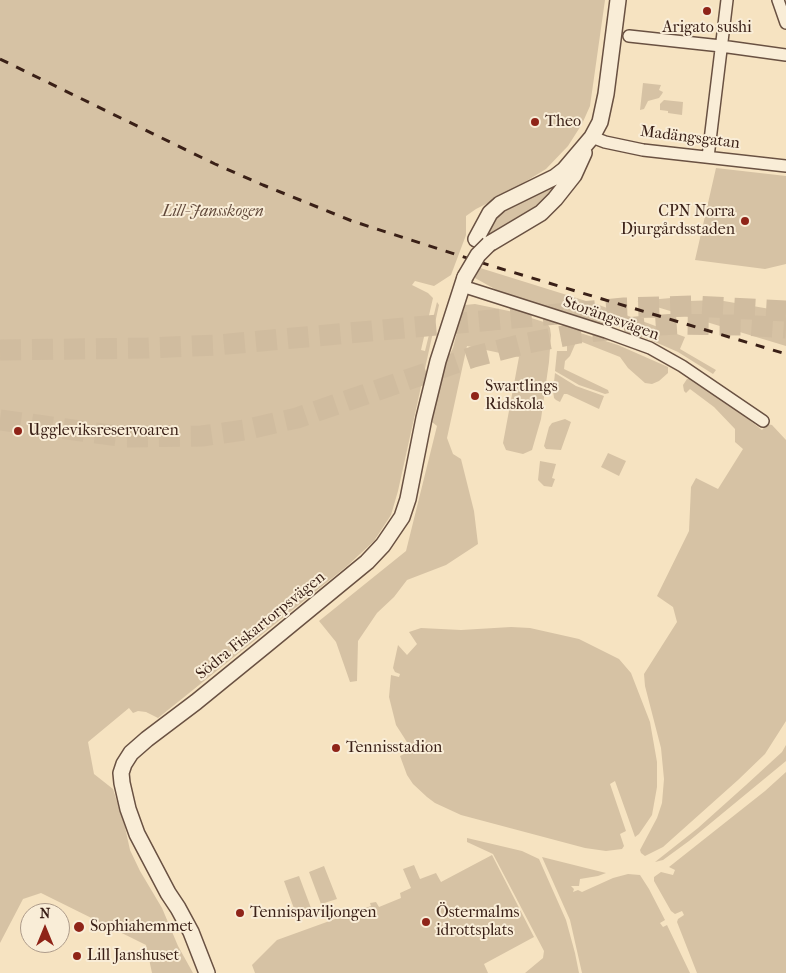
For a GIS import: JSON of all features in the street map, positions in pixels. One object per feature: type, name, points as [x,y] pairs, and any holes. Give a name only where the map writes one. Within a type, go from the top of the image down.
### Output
[{"type":"street","points":[[482,241],[541,213],[555,200],[574,175],[600,122],[606,94],[618,0]]},
{"type":"street","points":[[708,157],[726,0]]},
{"type":"street","points":[[778,0],[786,24]]},
{"type":"street","points":[[629,36],[786,55]]},
{"type":"street","name":"Madängsgatan","points":[[589,142],[605,142],[643,150],[786,166]]},
{"type":"street","name":"Södra Fiskartorpsvägen","points":[[207,973],[191,932],[137,834],[128,809],[122,783],[121,773],[124,764],[131,753],[146,739],[203,696],[367,562],[383,545],[402,517],[408,499],[424,418],[438,361],[463,281],[465,266],[482,241],[490,213],[500,204],[564,170],[589,142]]},
{"type":"street","name":"Storängsvägen","points":[[463,281],[650,348],[682,366],[763,421]]},
{"type":"green space","name":"Lill-Jansskogen","points":[[0,0],[605,0],[590,106],[582,124],[568,146],[546,169],[466,216],[466,235],[451,275],[434,286],[415,281],[412,285],[428,293],[433,298],[421,350],[425,351],[437,302],[439,305],[398,491],[391,515],[374,541],[346,567],[158,718],[146,712],[138,711],[133,713],[129,708],[88,742],[94,774],[113,789],[130,850],[162,908],[178,946],[193,973],[152,973],[146,945],[70,907],[70,903],[61,903],[41,893],[23,899],[0,943]]},
{"type":"green space","points":[[643,83],[661,85],[659,90],[663,92],[659,98],[648,101],[644,109],[640,110]]},
{"type":"green space","points":[[664,100],[683,102],[682,115],[660,110],[660,104]]},
{"type":"green space","name":"CPN Norra Djurgårdsstaden","points":[[716,168],[786,176],[786,264],[765,269],[695,260]]},
{"type":"green space","points":[[569,173],[551,198],[485,242],[478,227],[487,216]]},
{"type":"green space","points":[[477,267],[599,305],[685,337],[680,349],[716,370],[713,374],[678,352],[608,323],[605,328],[502,293],[475,278],[474,275]]},
{"type":"green space","points":[[671,298],[689,301],[718,300],[770,309],[786,308],[786,346],[637,301]]},
{"type":"green space","points":[[475,304],[509,311],[547,323],[550,328],[549,362],[541,419],[532,450],[523,454],[506,450],[503,443],[519,357],[467,346],[447,438],[453,454],[461,459],[474,511],[478,544],[446,565],[407,580],[394,597],[377,613],[358,641],[357,681],[350,682],[336,642],[319,621],[406,551],[437,426],[432,422],[445,364],[453,348],[463,308],[465,305]]},
{"type":"green space","points":[[565,330],[571,330],[618,345],[668,367],[668,373],[659,381],[652,384],[645,383],[628,368],[620,357],[577,340],[570,356],[565,361],[564,369],[608,390],[609,393],[605,394],[579,385],[555,371],[557,351],[567,351],[567,344],[561,340],[564,339],[565,334],[562,333]]},
{"type":"green space","points":[[555,373],[576,386],[604,396],[599,409],[567,394],[564,394],[560,402],[556,400],[553,391]]},
{"type":"green space","points":[[687,379],[692,379],[733,407],[762,430],[767,424],[772,425],[786,440],[786,721],[765,754],[738,780],[663,847],[645,856],[640,850],[657,818],[662,803],[664,779],[661,748],[645,686],[644,674],[677,622],[673,607],[657,596],[689,531],[691,487],[696,478],[718,489],[743,449],[735,442],[735,429],[714,407],[690,389],[686,393],[684,391],[683,385]]},
{"type":"green space","points":[[565,419],[571,422],[561,450],[546,449],[544,446],[549,427],[552,423]]},
{"type":"green space","points":[[608,453],[626,461],[619,476],[601,467]]},
{"type":"green space","points":[[540,461],[556,464],[552,478],[555,479],[552,487],[544,486],[538,480]]},
{"type":"green space","points":[[511,627],[530,628],[579,639],[619,659],[631,673],[650,722],[657,762],[657,787],[652,815],[635,837],[615,781],[610,784],[626,831],[620,834],[624,846],[622,849],[606,851],[585,848],[461,815],[435,803],[413,784],[407,775],[400,756],[412,750],[396,725],[389,697],[391,675],[399,677],[400,674],[395,672],[393,668],[398,645],[407,655],[417,644],[409,632],[421,628],[461,630]]},
{"type":"green space","points":[[786,745],[786,761],[689,841],[663,860],[655,862],[698,828],[782,752]]},
{"type":"green space","points":[[786,772],[786,973],[697,973],[677,922],[684,915],[682,911],[675,914],[671,911],[654,881],[654,877],[661,872],[673,875],[675,870],[669,867],[765,791]]},
{"type":"green space","points":[[467,838],[522,851],[539,859],[566,920],[579,973],[525,973],[543,958],[544,951],[493,854],[467,842]]},
{"type":"green space","name":"Östermalms idrottsplats","points":[[492,855],[534,937],[484,964],[488,973],[255,973],[252,965],[277,940],[371,906],[370,903],[376,902],[379,907],[401,898],[400,893],[411,888],[403,869],[414,865],[420,879],[436,873],[441,882]]},
{"type":"green space","points":[[542,857],[606,873],[580,879],[579,886],[571,886],[574,889],[573,892],[578,890],[582,892],[613,878],[628,874],[640,875],[665,920],[660,923],[663,927],[667,925],[690,973],[582,973],[570,920]]},
{"type":"green space","points":[[324,866],[337,899],[321,904],[309,872]]},
{"type":"green space","points":[[299,876],[311,908],[296,914],[284,881]]},
{"type":"tunnel","points":[[0,350],[217,345],[624,308],[695,306],[786,311]]},
{"type":"tunnel","points":[[0,420],[126,437],[202,436],[244,430],[297,418],[473,357],[523,344],[579,333],[678,324],[786,328]]},
{"type":"railway","points":[[0,59],[215,164],[352,221],[492,266],[786,354]]},
{"type":"place","name":"Arigato sushi","points":[[707,11]]},
{"type":"place","name":"Theo","points":[[535,122]]},
{"type":"place","name":"CPN Norra Djurgårdsstaden","points":[[745,221]]},
{"type":"place","name":"Swartlings Ridskola","points":[[475,396]]},
{"type":"place","name":"Uggleviksreservoaren","points":[[18,431]]},
{"type":"place","name":"Tennisstadion","points":[[336,748]]},
{"type":"place","name":"Tennispaviljongen","points":[[240,913]]},
{"type":"place","name":"Östermalms idrottsplats","points":[[426,922]]},
{"type":"place","name":"Sophiahemmet","points":[[79,927]]},
{"type":"place","name":"Lill Janshuset","points":[[77,956]]}]
